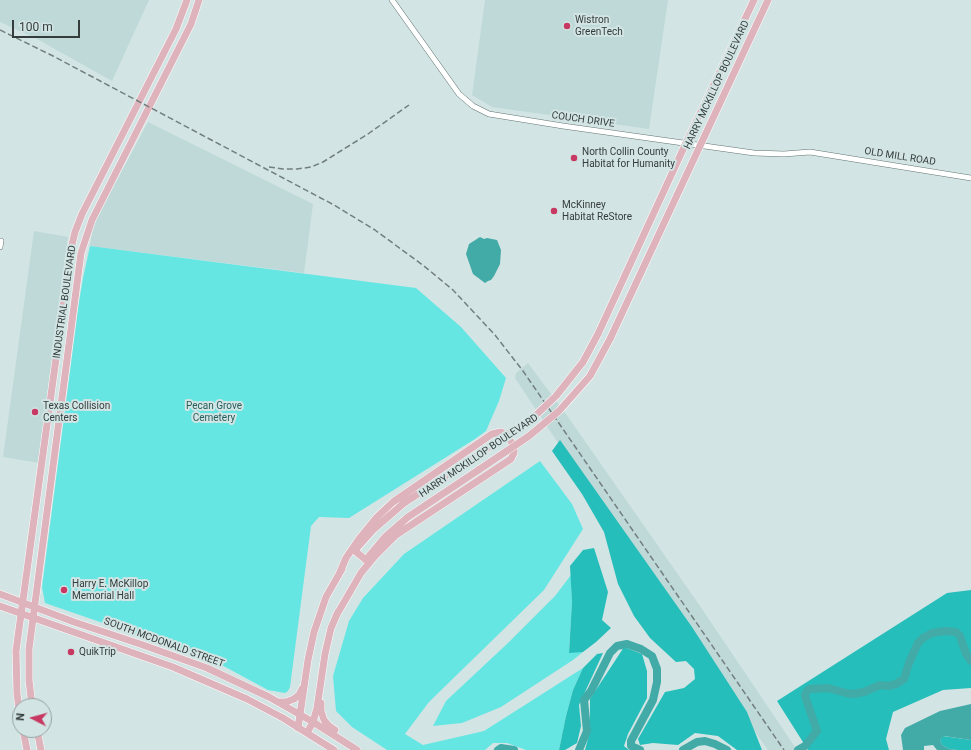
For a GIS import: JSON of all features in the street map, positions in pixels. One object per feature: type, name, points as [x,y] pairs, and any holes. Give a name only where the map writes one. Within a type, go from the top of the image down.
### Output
[{"type":"main road","name":"INDUSTRIAL BOULEVARD","points":[[17,698],[16,665],[21,613],[67,270],[72,243],[82,214],[176,29],[187,0]]},
{"type":"main road","name":"INDUSTRIAL BOULEVARD","points":[[31,698],[28,671],[34,608],[78,270],[83,246],[92,220],[191,24],[199,0]]},
{"type":"main road","name":"HARRY MCKILLOP BOULEVARD","points":[[298,728],[309,650],[316,624],[326,597],[340,572],[355,551],[374,529],[400,506],[527,422],[554,399],[576,371],[590,350],[598,334],[754,0]]},
{"type":"main road","name":"HARRY MCKILLOP BOULEVARD","points":[[307,733],[313,722],[317,708],[327,642],[336,616],[354,577],[366,560],[382,541],[408,517],[529,436],[559,411],[584,383],[594,369],[610,339],[768,0]]},
{"type":"main road","points":[[108,164],[119,167],[120,157],[129,138],[126,128]]},
{"type":"main road","points":[[57,351],[68,352]]},
{"type":"main road","points":[[55,365],[66,367]]},
{"type":"main road","points":[[47,421],[58,423]]},
{"type":"main road","points":[[336,616],[361,573],[374,556],[396,535],[511,459],[514,453],[514,446],[507,436],[501,432],[492,434],[393,502],[377,517],[359,539],[346,558],[340,572]]},
{"type":"main road","points":[[43,454],[54,456]]},
{"type":"main road","points":[[355,551],[366,560]]},
{"type":"main road","name":"SOUTH MCDONALD STREET","points":[[0,594],[34,608],[207,668],[300,714],[357,750]]},
{"type":"main road","name":"SOUTH MCDONALD STREET","points":[[0,606],[210,682],[252,702],[334,750]]},
{"type":"main road","points":[[73,632],[74,622]]},
{"type":"main road","points":[[103,643],[106,633]]},
{"type":"main road","points":[[322,676],[320,708],[324,720],[328,725],[363,750]]},
{"type":"main road","points":[[278,702],[289,701],[296,697],[305,681]]},
{"type":"main road","points":[[25,738],[27,750]]},
{"type":"main road","points":[[39,738],[41,750]]},
{"type":"street","name":"COUCH DRIVE","points":[[392,0],[459,94],[477,108],[492,115],[762,154],[810,152],[826,154]]},
{"type":"street","name":"OLD MILL ROAD","points":[[826,154],[971,178]]},
{"type":"street","points":[[0,248],[1,240]]},
{"type":"shaded area","points":[[0,0],[149,0],[112,81],[37,39],[0,22]]},
{"type":"shaded area","points":[[485,0],[668,0],[649,129],[492,107],[472,95]]},
{"type":"shaded area","points":[[148,122],[313,204],[304,273],[90,246],[93,225]]},
{"type":"shaded area","points":[[34,231],[68,237],[39,463],[3,457]]},
{"type":"shaded area","points":[[480,237],[484,239],[487,238],[497,240],[501,250],[500,264],[491,280],[485,283],[473,274],[466,254],[469,244]]},
{"type":"shaded area","points":[[528,363],[566,414],[700,606],[797,750],[768,750],[650,582],[515,378],[516,373]]},
{"type":"shaded area","points":[[560,440],[692,627],[747,712],[762,750],[737,750],[718,736],[695,733],[678,745],[653,743],[640,745],[638,739],[665,692],[684,688],[695,679],[694,669],[686,661],[676,662],[650,638],[634,616],[618,584],[604,532],[582,494],[552,451]]},
{"type":"shaded area","points":[[594,548],[608,592],[602,620],[611,628],[583,652],[569,653],[572,602],[570,566],[583,550]]},
{"type":"shaded area","points":[[971,590],[971,688],[943,690],[893,712],[886,739],[889,750],[808,750],[777,701],[947,593]]},
{"type":"shaded area","points":[[624,647],[642,654],[647,671],[647,698],[628,734],[624,746],[629,750],[585,750],[590,731],[590,699]]},
{"type":"shaded area","points":[[603,653],[579,705],[581,726],[577,743],[565,750],[559,750],[573,690],[583,668],[597,654]]},
{"type":"shaded area","points":[[971,704],[971,740],[944,736],[940,740],[942,745],[949,749],[957,750],[937,750],[933,745],[924,746],[924,750],[903,750],[901,735],[905,728],[940,711]]},
{"type":"shaded area","points":[[943,736],[971,740],[971,750],[949,749],[942,745],[940,740]]},
{"type":"green space","name":"Pecan Grove Cemetery","points":[[90,246],[416,288],[461,327],[506,378],[499,401],[486,431],[349,518],[319,517],[311,526],[290,687],[285,693],[268,690],[216,662],[45,603],[42,587],[79,302]]},
{"type":"green space","points":[[540,461],[572,504],[583,529],[544,590],[429,702],[405,734],[423,745],[484,731],[583,668],[573,690],[559,750],[526,750],[507,743],[493,743],[485,750],[387,750],[352,727],[336,711],[333,676],[349,621],[363,598],[404,554]]},
{"type":"green space","points":[[571,575],[572,602],[569,652],[583,652],[501,707],[462,723],[433,726],[446,701],[509,642],[555,596]]},
{"type":"waterway","points":[[798,750],[805,746],[817,731],[805,694],[809,689],[828,688],[853,694],[864,692],[880,685],[888,686],[896,684],[904,679],[918,643],[932,633],[945,631],[956,632],[960,636],[966,654],[971,661]]},
{"type":"waterway","points":[[579,750],[587,731],[584,700],[591,691],[610,653],[617,646],[627,644],[641,649],[652,656],[657,669],[657,682],[653,700],[631,741],[631,746],[640,750]]},
{"type":"waterway","points":[[683,750],[697,742],[705,741],[727,750]]},
{"type":"waterway","points":[[498,750],[501,748],[514,750]]},
{"type":"railway","points":[[0,30],[53,56],[334,205],[375,230],[424,266],[453,290],[495,335],[523,371],[784,750]]},
{"type":"railway","points":[[269,167],[297,169],[311,167],[323,162],[368,134],[409,105]]},
{"type":"place","name":"Wistron GreenTech","points":[[567,26]]},
{"type":"place","name":"North Collin County Habitat for Humanity","points":[[574,158]]},
{"type":"place","name":"McKinney Habitat ReStore","points":[[554,211]]},
{"type":"place","name":"Texas Collision Centers","points":[[35,412]]},
{"type":"place","name":"Harry E. McKillop Memorial Hall","points":[[64,590]]},
{"type":"place","name":"QuikTrip","points":[[71,652]]}]
